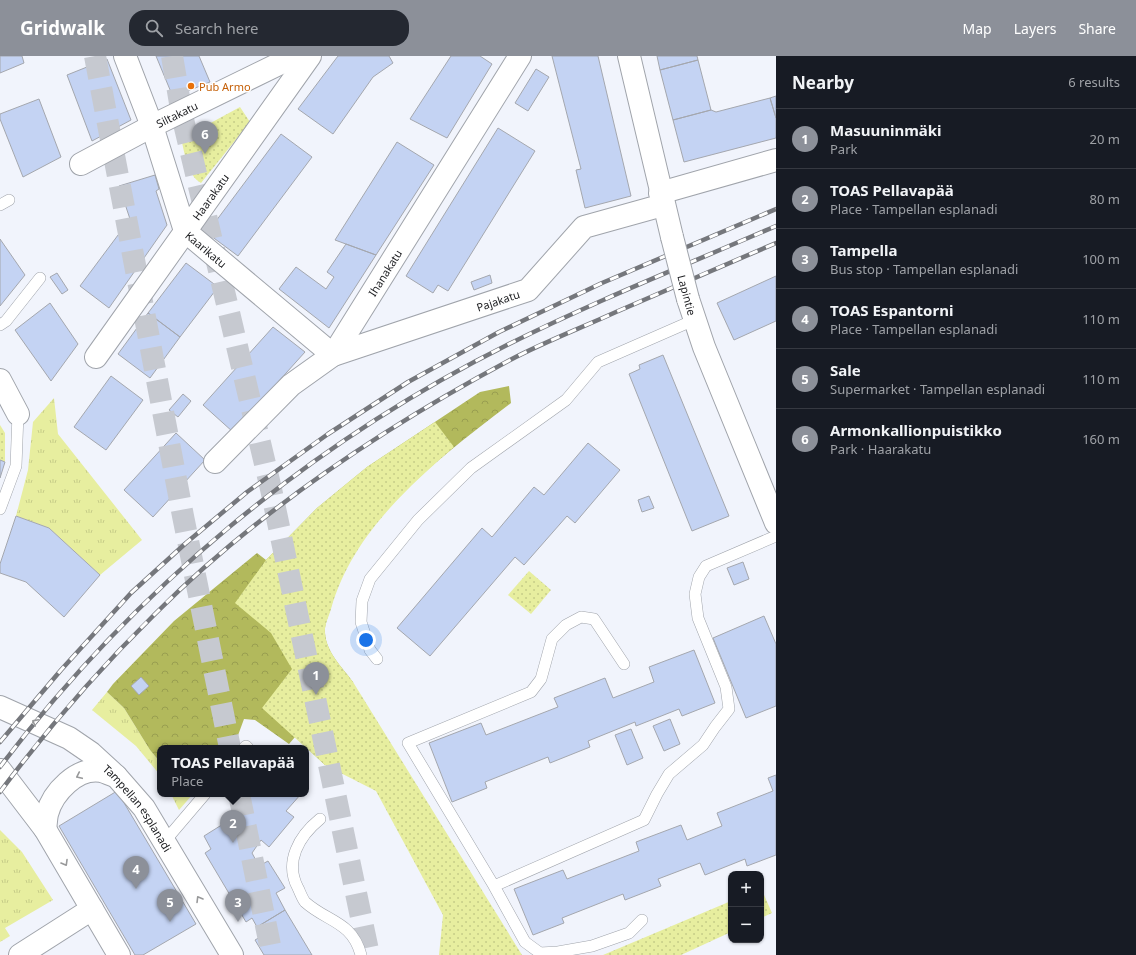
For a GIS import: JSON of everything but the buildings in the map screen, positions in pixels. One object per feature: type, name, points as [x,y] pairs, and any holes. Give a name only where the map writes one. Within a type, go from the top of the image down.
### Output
[{"type":"street","name":"Kaarikatu","points":[[125,56],[152,126],[185,231],[333,355]]},
{"type":"street","name":"Siltakatu","points":[[81,164],[152,126],[296,56]]},
{"type":"street","name":"Haarakatu","points":[[96,357],[310,56]]},
{"type":"street","name":"Ihanakatu","points":[[215,462],[291,385],[333,355],[520,56]]},
{"type":"street","name":"Lapintie","points":[[629,56],[662,199],[691,309],[769,493],[776,523]]},
{"type":"street","name":"Pajakatu","points":[[333,355],[528,290],[584,227],[776,160]]},
{"type":"street","points":[[0,380],[18,414]]},
{"type":"street","name":"Tampellan esplanadi","points":[[0,707],[69,738],[90,753],[116,776],[144,808],[232,955]]},
{"type":"street","points":[[0,770],[45,829],[84,915],[119,955]]},
{"type":"street","points":[[45,829],[47,813],[54,798],[64,785],[77,776],[89,772],[101,771],[116,776]]},
{"type":"street","points":[[20,955],[84,915]]},
{"type":"lane","points":[[0,325],[6,321],[40,278]]},
{"type":"lane","points":[[377,659],[370,650],[361,622],[362,601],[370,579],[418,520],[471,468],[566,400],[598,362],[691,309]]},
{"type":"lane","points":[[0,509],[16,466],[18,414]]},
{"type":"lane","points":[[494,886],[644,820],[669,774],[703,746],[729,709],[726,687],[698,618],[695,594],[698,577],[706,566],[776,536]]},
{"type":"lane","points":[[624,664],[594,619],[582,617],[566,624],[552,639],[541,679],[531,692],[408,743],[494,886],[525,942],[540,953],[558,952],[592,946],[629,933],[642,920]]},
{"type":"lane","points":[[165,841],[202,797]]},
{"type":"lane","points":[[320,820],[310,828],[298,843],[292,860],[293,880],[304,901],[349,931],[358,946],[361,955]]},
{"type":"green space","points":[[240,107],[250,122],[201,183],[196,179],[190,169],[185,157],[181,139]]},
{"type":"green space","points":[[509,386],[511,403],[430,467],[404,492],[381,517],[360,545],[343,575],[331,607],[325,627],[325,633],[331,653],[353,682],[325,765],[309,750],[309,745],[304,745],[295,737],[289,744],[255,720],[244,719],[237,738],[230,745],[157,745],[157,758],[150,750],[124,708],[107,692],[113,684],[174,621],[257,553],[266,560],[317,508],[367,467],[480,392]]},
{"type":"green space","points":[[54,398],[58,434],[142,540],[100,575],[49,528],[16,516],[28,470],[33,422]]},
{"type":"green space","points":[[435,422],[454,447],[397,500],[380,519],[351,561],[340,584],[326,624],[325,630],[328,647],[353,682],[522,955],[439,955],[443,915],[376,791],[325,765],[309,751],[309,745],[303,745],[262,708],[292,669],[271,633],[235,603],[266,560],[317,508],[367,467]]},
{"type":"green space","points":[[0,425],[5,433],[5,462],[0,460]]},
{"type":"green space","points":[[529,571],[551,590],[531,614],[508,595]]},
{"type":"green space","points":[[107,692],[124,708],[150,750],[157,758],[157,771],[136,746],[92,710]]},
{"type":"green space","points":[[172,797],[190,797],[179,810]]},
{"type":"green space","points":[[0,830],[22,852],[53,900],[5,928],[10,936],[0,942]]},
{"type":"green space","points":[[764,895],[772,913],[764,917]]},
{"type":"green space","points":[[728,902],[728,933],[681,955],[603,955]]},
{"type":"tunnel","points":[[95,56],[183,516],[229,745]]},
{"type":"tunnel","points":[[172,56],[182,115],[271,489],[369,955]]},
{"type":"tunnel","points":[[240,797],[272,955]]},
{"type":"railway","points":[[0,742],[61,670],[131,593],[186,543],[247,492],[328,434],[408,382],[499,332],[602,283],[776,209]]},
{"type":"railway","points":[[0,767],[52,702],[107,641],[167,582],[229,527],[295,476],[363,428],[434,384],[507,345],[607,298],[776,226]]},
{"type":"railway","points":[[0,792],[36,745],[75,700],[115,655],[156,613],[236,540],[279,506],[324,474],[415,414],[523,353],[776,243]]},
{"type":"place","name":"Pub Armo","points":[[191,86]]},
{"type":"place","name":"Armonkallionpuistikko","points":[[205,154]]},
{"type":"place","name":"Masuuninmäki","points":[[316,695]]},
{"type":"place","name":"TOAS Pellavapää","points":[[233,843]]},
{"type":"place","name":"TOAS Espantorni","points":[[136,889]]},
{"type":"place","name":"Sale","points":[[170,922]]},
{"type":"place","name":"Tampella","points":[[238,922]]}]
